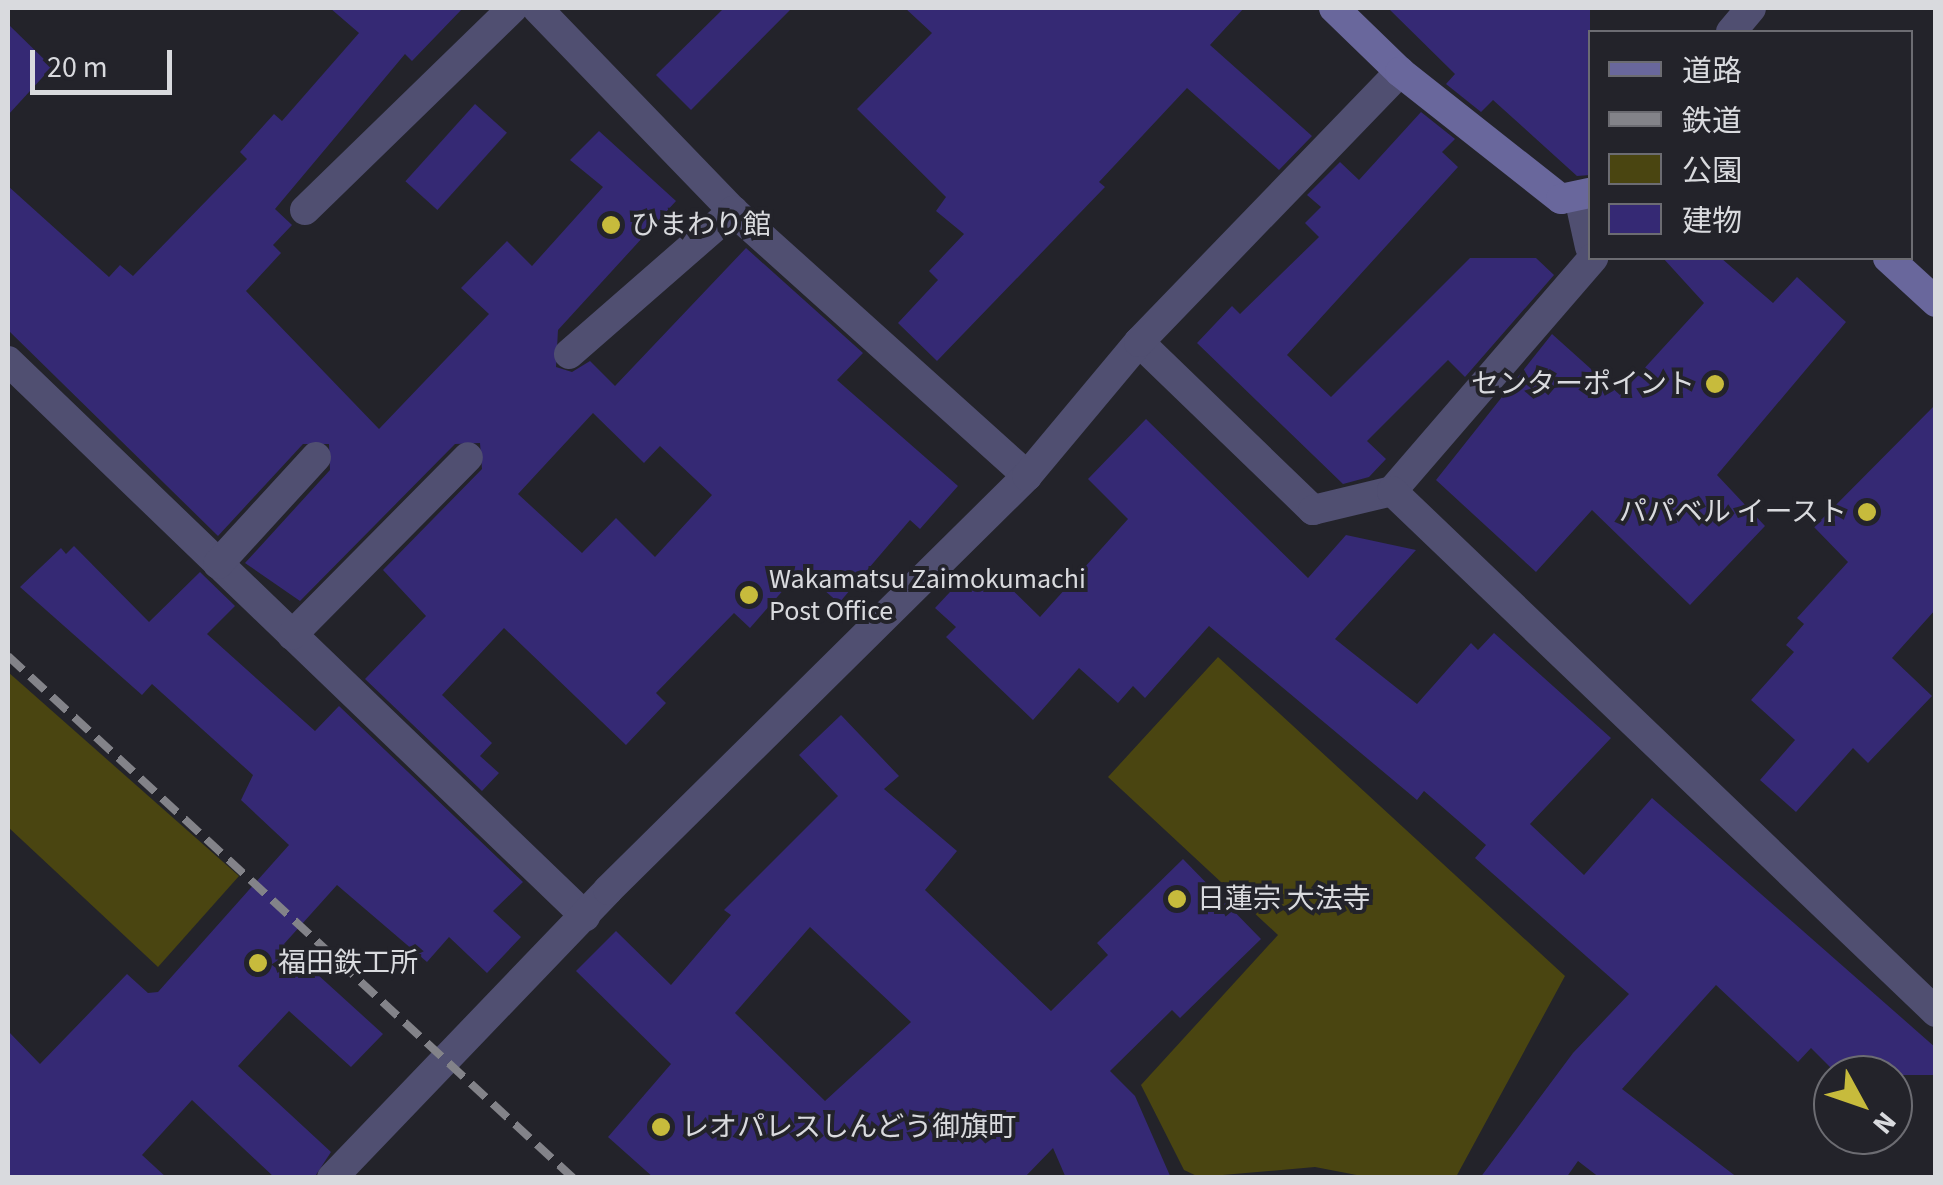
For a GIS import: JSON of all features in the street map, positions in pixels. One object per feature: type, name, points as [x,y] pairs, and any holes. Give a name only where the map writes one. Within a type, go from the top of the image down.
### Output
[{"type":"main road","points":[[1334,8],[1400,72],[1561,199],[1585,195]]},
{"type":"main road","points":[[1890,260],[1936,302]]},
{"type":"street","points":[[306,210],[513,8]]},
{"type":"street","points":[[537,8],[733,211],[1027,476]]},
{"type":"street","points":[[1733,30],[1751,8]]},
{"type":"street","points":[[332,1178],[584,916],[1027,476],[1139,342],[1400,72]]},
{"type":"street","points":[[1585,195],[1588,226]]},
{"type":"street","points":[[569,354],[733,211]]},
{"type":"street","points":[[1139,342],[1314,510],[1392,490],[1591,260]]},
{"type":"street","points":[[8,361],[584,916]]},
{"type":"street","points":[[218,564],[316,457]]},
{"type":"street","points":[[292,635],[468,457]]},
{"type":"street","points":[[1392,490],[1936,1012]]},
{"type":"green space","points":[[1218,657],[1565,976],[1456,1177],[1367,1177],[1315,1167],[1199,1177],[1184,1170],[1141,1085],[1278,935],[1108,777]]},
{"type":"green space","points":[[8,672],[239,876],[158,967],[8,827]]},
{"type":"building","points":[[330,8],[463,8],[412,61],[405,54],[275,209],[292,225],[273,245],[281,253],[246,291],[379,429],[489,314],[461,288],[507,241],[532,266],[603,187],[570,160],[599,131],[676,201],[558,330],[556,367],[572,372],[590,361],[615,386],[746,248],[863,353],[837,380],[958,486],[920,529],[910,520],[839,603],[801,570],[750,628],[734,613],[656,693],[666,703],[626,745],[504,628],[442,695],[492,743],[480,756],[499,773],[482,791],[365,679],[426,616],[383,570],[482,469],[480,443],[455,444],[300,601],[245,563],[330,470],[329,444],[303,444],[218,536],[8,330],[8,186],[109,277],[120,265],[133,276],[247,159],[240,152],[274,114],[282,121],[359,33]],"holes":[[[593,413],[644,463],[660,446],[712,495],[655,557],[616,518],[582,553],[518,494]]]},
{"type":"building","points":[[724,8],[792,8],[691,110],[656,75]]},
{"type":"building","points":[[905,8],[1244,8],[1210,45],[1312,136],[1279,170],[1187,88],[1099,182],[1105,187],[937,361],[898,323],[938,280],[929,271],[964,234],[936,211],[946,197],[857,109],[932,33]]},
{"type":"building","points":[[1388,8],[1590,8],[1588,175],[1577,176],[1493,100],[1481,112],[1446,84],[1455,74]]},
{"type":"building","points":[[8,24],[52,67],[8,115]]},
{"type":"building","points":[[475,104],[507,133],[437,210],[405,181]]},
{"type":"building","points":[[1421,112],[1455,139],[1442,152],[1458,167],[1287,355],[1331,397],[1470,258],[1536,258],[1554,275],[1465,377],[1448,360],[1367,441],[1386,459],[1369,477],[1343,484],[1197,343],[1232,306],[1240,314],[1319,237],[1305,223],[1321,207],[1307,195],[1340,162],[1359,180]]},
{"type":"building","points":[[1665,260],[1723,260],[1773,303],[1797,277],[1846,322],[1717,475],[1765,526],[1690,605],[1592,510],[1536,572],[1436,480],[1552,334],[1620,395],[1704,303]]},
{"type":"building","points":[[1936,404],[1936,609],[1892,658],[1932,696],[1868,763],[1853,748],[1796,812],[1760,780],[1795,740],[1751,700],[1794,652],[1786,645],[1804,624],[1797,618],[1848,562],[1814,527]]},
{"type":"building","points":[[1146,419],[1308,578],[1346,535],[1416,550],[1335,639],[1417,704],[1471,643],[1478,650],[1494,633],[1611,738],[1530,824],[1584,875],[1652,798],[1936,1048],[1936,1075],[1913,1075],[1913,1055],[1818,1055],[1811,1048],[1798,1062],[1716,985],[1622,1089],[1738,1178],[1600,1178],[1578,1161],[1566,1178],[1480,1178],[1573,1053],[1629,994],[1475,858],[1486,845],[1424,791],[1417,800],[1209,626],[1145,698],[1133,686],[1118,703],[1079,668],[1033,720],[946,637],[956,627],[935,608],[964,577],[973,586],[990,568],[1040,617],[1128,519],[1088,479]]},
{"type":"building","points":[[74,546],[149,622],[200,572],[235,606],[207,634],[315,731],[339,706],[523,882],[493,911],[521,937],[487,973],[449,937],[427,962],[337,885],[284,944],[383,1034],[351,1067],[289,1011],[238,1066],[331,1152],[314,1178],[275,1178],[192,1100],[142,1155],[167,1178],[8,1178],[8,1031],[40,1064],[127,974],[148,993],[158,992],[289,845],[241,800],[253,775],[152,684],[142,695],[20,587],[61,548],[66,554]]},
{"type":"building","points":[[841,715],[899,776],[884,789],[957,851],[925,890],[1051,1011],[1108,955],[1097,943],[1183,859],[1261,939],[1180,1018],[1172,1010],[1110,1071],[1135,1096],[1171,1178],[1066,1178],[1053,1148],[1024,1178],[654,1178],[608,1137],[671,1064],[576,971],[616,931],[671,985],[731,915],[724,910],[838,796],[799,755]],"holes":[[[810,927],[911,1022],[825,1101],[735,1013]]]},
{"type":"railway","points":[[8,656],[573,1178]]},
{"type":"place","name":"ひまわり館","points":[[611,225]]},
{"type":"place","name":"センターポイント","points":[[1715,384]]},
{"type":"place","name":"パパベル イースト","points":[[1867,512]]},
{"type":"place","name":"Wakamatsu Zaimokumachi Post Office","points":[[749,595]]},
{"type":"place","name":"日蓮宗 大法寺","points":[[1177,899]]},
{"type":"place","name":"福田鉄工所","points":[[258,963]]},
{"type":"place","name":"レオパレスしんどう御旗町","points":[[661,1127]]}]
